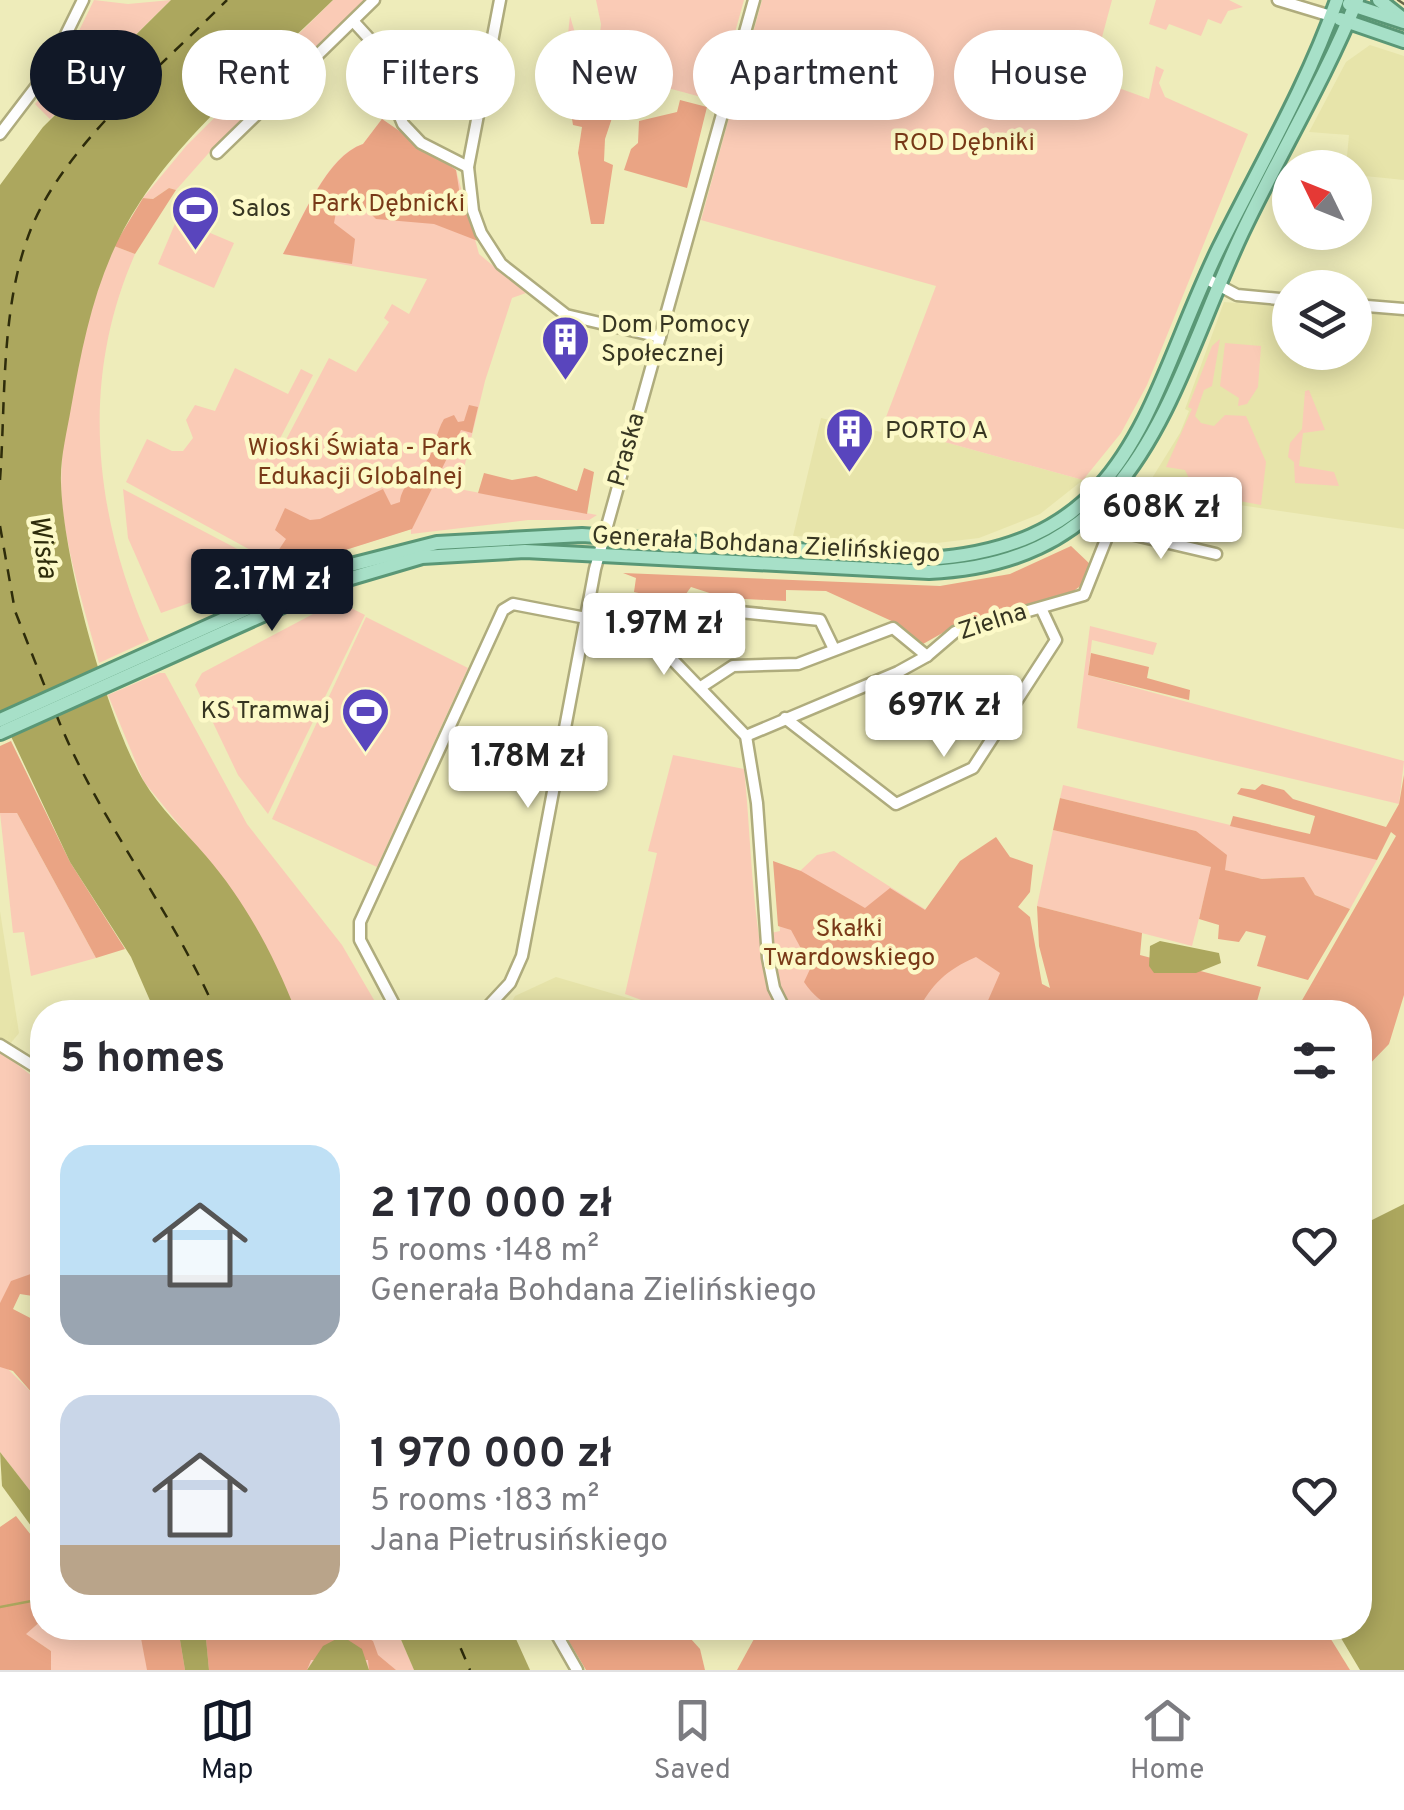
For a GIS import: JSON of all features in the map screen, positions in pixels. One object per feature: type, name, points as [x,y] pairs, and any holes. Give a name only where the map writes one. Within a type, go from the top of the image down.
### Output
[{"type":"main road","name":"Generała Bohdana Zielińskiego","points":[[190,640],[335,570],[402,549],[525,536],[603,536],[929,559],[984,552],[1033,536],[1088,498],[1132,446],[1211,282],[1332,16],[1335,0]]},
{"type":"main road","points":[[1335,0],[1404,20]]},
{"type":"main road","points":[[1379,0],[1404,20]]},
{"type":"main road","name":"Generała Bohdana Zielińskiego","points":[[190,640],[400,561],[481,550],[929,572],[979,566],[1026,552],[1087,516],[1133,469],[1160,423],[1211,282],[1356,3]]},
{"type":"main road","points":[[1332,16],[1404,40]]},
{"type":"main road","points":[[0,720],[190,640]]},
{"type":"main road","points":[[0,733],[190,640]]},
{"type":"street","points":[[0,134],[48,71],[82,0]]},
{"type":"street","points":[[216,153],[374,0]]},
{"type":"street","points":[[500,0],[468,167],[473,211],[500,264],[566,315],[660,337]]},
{"type":"street","name":"Praska","points":[[494,1000],[506,988],[522,956],[584,616],[603,536],[754,0]]},
{"type":"street","points":[[1278,0],[1332,16]]},
{"type":"street","points":[[354,22],[387,58],[390,92],[403,124],[422,143],[468,167]]},
{"type":"street","points":[[1211,282],[1237,294],[1272,298]]},
{"type":"street","points":[[1372,306],[1404,309]]},
{"type":"street","name":"Zielna","points":[[746,736],[926,656],[954,632],[1084,595],[1110,529],[1136,492]]},
{"type":"street","points":[[1110,529],[1216,554]]},
{"type":"street","points":[[731,602],[730,611],[820,620],[834,649]]},
{"type":"street","points":[[392,1000],[362,944],[360,922],[508,605],[643,629],[746,736],[757,802],[768,958],[780,1000]]},
{"type":"street","name":"Zielna","points":[[785,718],[896,804],[974,768],[1056,640],[1041,608]]},
{"type":"street","points":[[701,688],[733,666],[798,664],[894,628],[926,656]]},
{"type":"street","points":[[0,1045],[30,1064]]},
{"type":"street","points":[[560,1640],[577,1670]]},
{"type":"shaded area","points":[[1370,45],[1404,56],[1404,180],[1372,177],[1372,150],[1348,150],[1349,135],[1309,132],[1346,62]]},
{"type":"shaded area","points":[[1224,302],[1272,306],[1272,370],[1372,370],[1372,313],[1404,316],[1404,529],[1144,491],[1180,433],[1189,411],[1185,409]]},
{"type":"shaded area","points":[[821,418],[881,432],[883,425],[1083,480],[1040,514],[979,538],[937,543],[793,536]]},
{"type":"shaded area","points":[[0,911],[19,1033],[10,1044],[0,1039]]},
{"type":"shaded area","points":[[556,977],[635,1000],[513,1000]]},
{"type":"green space","points":[[94,0],[128,4],[171,0],[140,30],[79,30]]},
{"type":"green space","points":[[333,0],[368,0],[326,40],[326,30],[303,30]]},
{"type":"green space","points":[[596,0],[744,0],[736,30],[693,30],[693,95],[673,89],[673,30],[600,30]]},
{"type":"green space","name":"ROD Dębniki","points":[[762,0],[1112,0],[1104,30],[954,30],[954,120],[1123,120],[1123,90],[1149,99],[1156,66],[1164,70],[1159,83],[1165,97],[1248,134],[1147,385],[1121,433],[1083,480],[883,425],[936,286],[701,220],[728,120],[934,120],[934,30],[754,30]]},
{"type":"green space","points":[[1156,0],[1229,0],[1243,7],[1228,11],[1221,24],[1208,19],[1201,36],[1169,24],[1166,30],[1149,24]]},
{"type":"green space","points":[[680,100],[693,103],[693,120],[704,120],[687,188],[624,170],[631,149],[638,143],[639,121],[673,120],[673,113],[677,112]]},
{"type":"green space","points":[[212,120],[242,120],[176,190],[169,188],[153,199],[143,198]]},
{"type":"green space","points":[[383,120],[456,170],[479,254],[526,293],[512,298],[485,381],[459,489],[597,515],[589,520],[528,520],[411,534],[411,529],[301,564],[279,551],[265,558],[126,482],[147,439],[172,451],[183,451],[193,438],[186,420],[195,405],[215,411],[235,368],[288,394],[301,369],[313,375],[273,452],[278,455],[329,358],[356,372],[389,322],[384,318],[392,304],[409,314],[427,279],[283,254],[327,174],[350,150],[363,144]]},
{"type":"green space","name":"Park Dębnicki","points":[[383,120],[456,170],[461,202],[478,241],[434,224],[376,219],[360,203],[346,201],[337,207],[334,223],[355,239],[352,264],[283,254],[327,175],[338,161],[363,144]]},
{"type":"green space","points":[[572,120],[611,120],[605,139],[604,161],[613,165],[604,224],[591,224],[578,153],[582,127],[573,125]]},
{"type":"green space","points":[[169,188],[176,190],[135,254],[114,246],[143,198],[153,199]]},
{"type":"green space","name":"Salos","points":[[177,219],[234,243],[214,288],[158,264]]},
{"type":"green space","points":[[114,246],[135,254],[117,302],[106,350],[100,448],[116,545],[149,640],[99,663],[70,552],[61,485],[74,378]]},
{"type":"green space","points":[[1220,339],[1212,386],[1204,390],[1195,416],[1201,423],[1214,426],[1225,415],[1246,416],[1266,462],[1261,505],[1196,493],[1185,470],[1166,467],[1192,409],[1188,407],[1212,346]]},
{"type":"green space","points":[[1225,343],[1261,346],[1258,387],[1247,404],[1238,406],[1239,398],[1220,386]]},
{"type":"green space","points":[[1309,390],[1325,430],[1303,433],[1299,466],[1334,472],[1339,486],[1295,483],[1294,462],[1288,457],[1290,443],[1302,429],[1305,391]]},
{"type":"green space","points":[[469,405],[478,407],[472,433],[461,430],[412,529],[301,564],[278,551],[286,539],[275,530],[285,508],[310,520],[320,519],[383,489],[391,505],[400,502],[407,485],[430,455],[444,419],[454,415],[458,422],[464,421]]},
{"type":"green space","points":[[584,468],[594,472],[587,514],[478,493],[484,473],[512,480],[536,476],[577,491]]},
{"type":"green space","points":[[123,489],[270,566],[269,575],[161,613],[128,538]]},
{"type":"green space","points":[[1071,546],[1091,565],[1083,584],[1071,593],[962,622],[923,644],[896,623],[826,591],[786,590],[786,601],[725,598],[691,587],[680,602],[634,592],[636,578],[623,573],[940,586],[1010,574]]},
{"type":"green space","points":[[343,604],[365,615],[268,814],[238,775],[195,685],[202,673],[313,614]]},
{"type":"green space","name":"KS Tramwaj","points":[[366,617],[468,668],[377,867],[272,819]]},
{"type":"green space","points":[[1090,626],[1157,643],[1153,655],[1092,640],[1088,675],[1404,761],[1399,804],[1077,728]]},
{"type":"green space","points":[[1091,653],[1149,667],[1147,678],[1190,690],[1189,700],[1088,675]]},
{"type":"green space","points":[[165,673],[247,824],[342,945],[374,1000],[290,1000],[260,935],[226,882],[144,782],[108,695]]},
{"type":"green space","points":[[11,741],[70,862],[125,949],[96,958],[17,813],[0,813],[0,746]]},
{"type":"green space","points":[[673,755],[744,769],[758,927],[775,1000],[641,1000],[625,994],[657,853],[648,851]]},
{"type":"green space","points":[[1404,775],[1404,995],[1389,1044],[1372,1062],[1372,1000],[1302,1000],[1396,836],[1391,832],[1377,860],[1230,826],[1233,816],[1310,834],[1315,816],[1237,794],[1241,788],[1255,790],[1262,784],[1284,790],[1293,799],[1386,827],[1399,804]]},
{"type":"green space","points":[[1063,785],[1377,860],[1350,909],[1315,895],[1303,877],[1262,879],[1224,870],[1196,831],[1060,798]]},
{"type":"green space","points":[[1060,798],[1196,831],[1227,855],[1225,870],[1262,879],[1304,877],[1315,895],[1350,909],[1308,980],[1257,966],[1266,936],[1246,931],[1239,942],[1218,939],[1219,925],[1199,919],[1211,867],[1053,830]]},
{"type":"green space","points":[[0,813],[17,813],[96,958],[31,976],[24,932],[13,933]]},
{"type":"green space","points":[[1053,830],[1212,867],[1192,946],[1037,906]]},
{"type":"green space","points":[[996,837],[1010,857],[1033,865],[1030,892],[1018,907],[1030,917],[1042,984],[1050,988],[1039,946],[1037,906],[1142,933],[1140,955],[1261,987],[1257,1000],[988,1000],[1000,973],[976,957],[941,979],[924,1000],[822,1000],[815,995],[804,982],[811,967],[791,930],[778,926],[773,861],[801,871],[865,908],[890,888],[925,910],[960,861]]},
{"type":"green space","name":"Skałki Twardowskiego","points":[[834,851],[1050,989],[1052,1000],[784,1000],[772,967],[771,933],[780,931],[774,863],[800,871],[817,855]]},
{"type":"green space","points":[[0,1051],[30,1074],[30,1280],[0,1303]]},
{"type":"green space","points":[[30,1274],[30,1296],[20,1294],[13,1309],[30,1318],[30,1391],[13,1371],[0,1367],[0,1303],[11,1281]]},
{"type":"green space","points":[[5,1366],[30,1391],[30,1491],[0,1452],[0,1367]]},
{"type":"green space","points":[[16,1516],[30,1534],[30,1630],[26,1634],[51,1651],[51,1670],[0,1670],[0,1527]]},
{"type":"green space","points":[[34,1640],[401,1640],[414,1670],[51,1670],[51,1651]]},
{"type":"green space","points":[[141,1640],[180,1640],[185,1670],[147,1670]]},
{"type":"green space","points":[[206,1640],[371,1640],[378,1655],[396,1670],[369,1670],[368,1660],[311,1660],[307,1670],[209,1670]]},
{"type":"green space","points":[[568,1640],[692,1640],[700,1649],[705,1670],[586,1670]]},
{"type":"green space","points":[[753,1640],[1331,1640],[1350,1670],[737,1670]]},
{"type":"water","name":"Wisła","points":[[171,0],[333,0],[301,30],[182,30],[182,120],[208,120],[159,175],[113,250],[81,354],[61,483],[78,593],[101,677],[129,752],[157,801],[220,873],[246,911],[291,1000],[150,1000],[131,957],[70,862],[0,713],[0,185],[50,120],[162,120],[162,30],[141,30]]},
{"type":"water","points":[[1160,941],[1219,953],[1221,963],[1196,973],[1154,973],[1149,966],[1150,946]]},
{"type":"water","points":[[1404,1204],[1404,1670],[1360,1670],[1342,1640],[1372,1640],[1372,1220]]},
{"type":"water","points":[[0,1452],[30,1491],[30,1524],[2,1486]]},
{"type":"water","points":[[180,1640],[206,1640],[209,1670],[185,1670]]},
{"type":"water","points":[[334,1640],[348,1640],[362,1649],[369,1670],[307,1670],[323,1646]]},
{"type":"water","points":[[401,1640],[516,1640],[530,1670],[414,1670]]},
{"type":"waterway","points":[[0,1607],[30,1601]]},
{"type":"ferry route","points":[[0,480],[10,317],[22,254],[33,224],[49,193],[94,134],[227,0]]},
{"type":"ferry route","points":[[0,526],[15,611],[47,692]]},
{"type":"ferry route","points":[[56,714],[92,791],[178,936],[210,1000]]},
{"type":"ferry route","points":[[457,1640],[470,1670]]},
{"type":"tram line","points":[[1398,0],[1404,4]]},
{"type":"place","name":"Salos","points":[[196,252]]},
{"type":"place","name":"Dom Pomocy Społecznej","points":[[566,382]]},
{"type":"place","name":"PORTO A","points":[[850,474]]},
{"type":"place","name":"KS Tramwaj","points":[[365,754]]},
{"type":"park label","name":"Wioski Świata - Park Edukacji Globalnej","points":[[360,464]]}]
